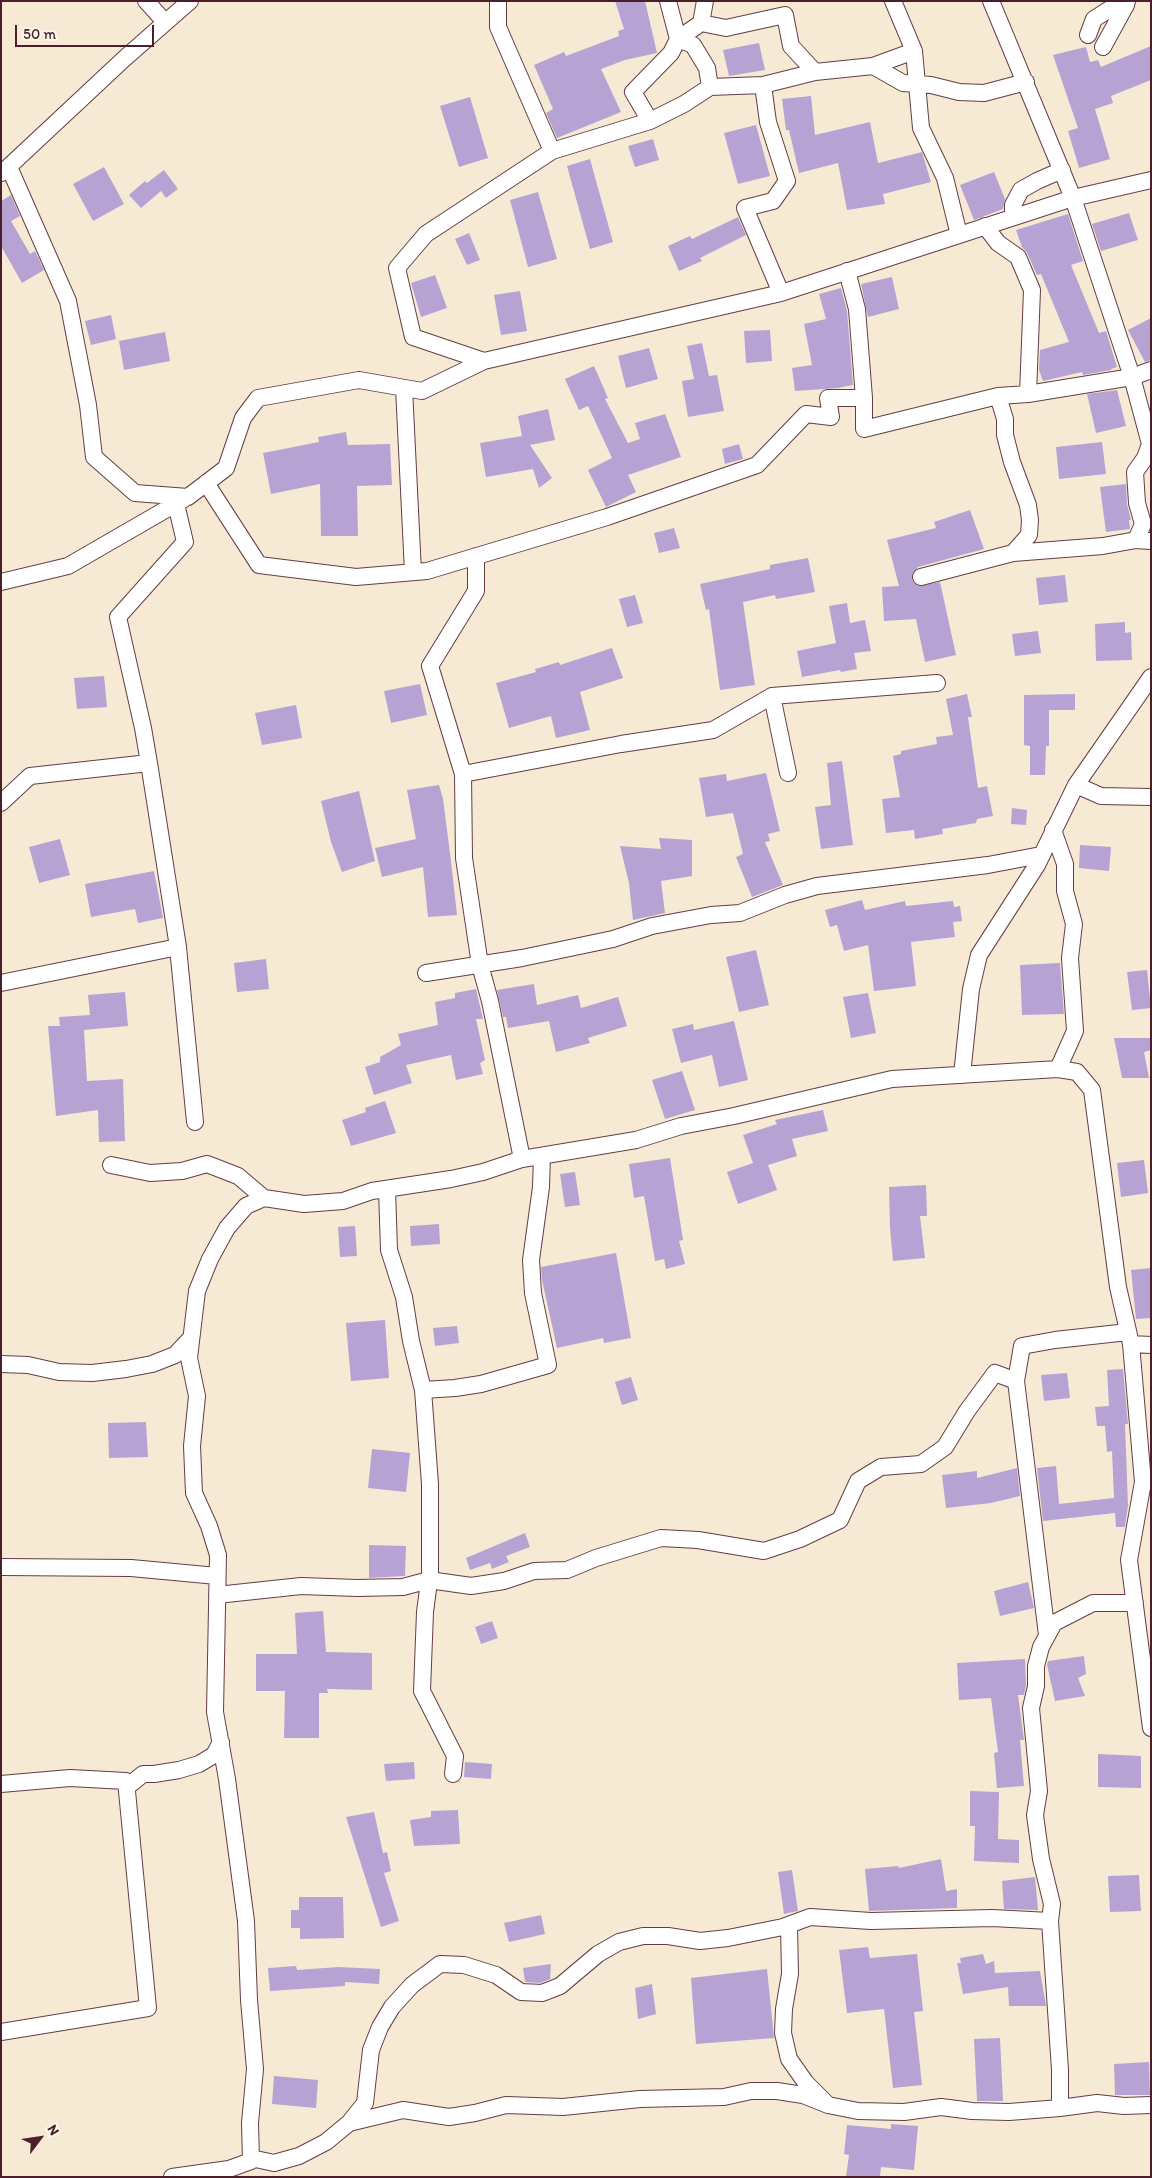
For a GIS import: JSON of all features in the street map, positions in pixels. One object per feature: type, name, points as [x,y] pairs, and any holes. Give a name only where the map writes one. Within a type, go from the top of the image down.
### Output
[{"type":"street","points":[[146,1],[165,22]]},
{"type":"street","points":[[182,501],[136,493],[94,458],[88,405],[68,301],[5,170],[125,58],[190,1]]},
{"type":"street","points":[[498,1],[498,27],[552,151]]},
{"type":"street","points":[[668,1],[678,39]]},
{"type":"street","points":[[650,121],[633,92],[672,53],[678,39],[701,23],[705,1]]},
{"type":"street","points":[[893,1],[914,51],[921,128],[945,178],[959,235]]},
{"type":"street","points":[[921,576],[1013,553],[1102,546],[1143,540],[1142,524],[1137,503],[1135,472],[1145,458],[1150,444],[1132,377],[1073,198],[991,1]]},
{"type":"street","points":[[1088,34],[1094,19],[1113,7],[1127,3]]},
{"type":"street","points":[[1103,47],[1127,3]]},
{"type":"street","points":[[701,23],[726,28],[785,14],[791,46],[815,72]]},
{"type":"street","points":[[678,39],[693,45],[707,68],[710,87]]},
{"type":"street","points":[[484,361],[413,337],[397,268],[426,234],[552,151],[650,121],[684,104],[710,87],[763,85],[815,72],[873,66],[914,51]]},
{"type":"street","points":[[873,66],[903,83],[917,83],[959,92],[984,94],[1026,82]]},
{"type":"street","points":[[763,85],[768,122],[787,181],[773,201],[745,208],[781,293]]},
{"type":"street","points":[[1013,218],[1013,205],[1021,190],[1062,170]]},
{"type":"street","points":[[1,582],[68,566],[182,501],[226,468],[242,418],[258,398],[359,380],[422,391],[484,361],[781,293],[1073,198],[1151,180]]},
{"type":"street","points":[[985,226],[998,244],[1018,257],[1032,290],[1028,394]]},
{"type":"street","points":[[847,271],[857,309],[864,398],[864,429],[998,396],[1028,394],[1132,377],[1151,370]]},
{"type":"street","points":[[404,388],[413,572]]},
{"type":"street","points":[[998,396],[1005,418],[1005,435],[1012,462],[1028,505],[1030,520],[1029,535],[1013,553]]},
{"type":"street","points":[[206,483],[259,565],[356,577],[427,571],[607,517],[757,465],[806,414],[831,417],[828,398],[864,398]]},
{"type":"street","points":[[182,501],[186,542],[118,617],[149,763],[178,947],[195,1122]]},
{"type":"street","points":[[476,556],[476,591],[430,666],[463,774],[464,858],[480,965],[490,1001],[522,1159]]},
{"type":"street","points":[[962,1075],[966,1023],[979,955],[1010,910],[1041,856],[1076,785],[1151,677]]},
{"type":"street","points":[[463,774],[621,744],[713,730],[772,696],[937,683]]},
{"type":"street","points":[[772,696],[788,773]]},
{"type":"street","points":[[1,803],[30,776],[149,763]]},
{"type":"street","points":[[1076,785],[1101,796],[1151,796]]},
{"type":"street","points":[[1053,830],[1065,864],[1065,891],[1074,924],[1070,958],[1075,1031],[1058,1069]]},
{"type":"street","points":[[426,973],[480,965],[613,939],[652,926],[711,915],[740,913],[785,895],[817,886],[988,865],[1041,856]]},
{"type":"street","points":[[1,983],[178,947]]},
{"type":"street","points":[[111,1165],[150,1173],[182,1170],[207,1164],[238,1176],[264,1198],[304,1204],[343,1201],[372,1191],[483,1172],[522,1159],[636,1140],[681,1126],[734,1116],[892,1080],[1058,1069],[1077,1072],[1092,1090],[1118,1287],[1129,1338],[1143,1482],[1129,1560],[1151,1728]]},
{"type":"street","points":[[423,1390],[481,1384],[548,1365],[533,1293],[531,1260],[541,1187],[542,1156]]},
{"type":"street","points":[[387,1189],[389,1250],[404,1297],[411,1340],[423,1390],[430,1484],[429,1580],[425,1612],[422,1691],[455,1756],[453,1774]]},
{"type":"street","points":[[172,2177],[229,2169],[251,2161],[250,2123],[255,2069],[249,2000],[246,1921],[221,1742],[215,1712],[218,1555],[209,1526],[194,1493],[192,1446],[197,1396],[190,1358],[197,1291],[210,1258],[227,1228],[246,1206],[264,1198]]},
{"type":"street","points":[[1,1364],[28,1365],[59,1372],[92,1373],[126,1369],[152,1364],[175,1355],[191,1338]]},
{"type":"street","points":[[1047,1635],[1016,1381],[1022,1346],[1055,1340],[1129,1338],[1151,1345]]},
{"type":"street","points":[[217,1595],[301,1586],[403,1587],[429,1580],[471,1586],[504,1581],[534,1571],[567,1570],[596,1558],[661,1538],[698,1540],[764,1551],[800,1539],[840,1520],[858,1481],[881,1467],[921,1464],[945,1447],[967,1411],[995,1373],[1016,1381]]},
{"type":"street","points":[[1,1567],[131,1568],[217,1576]]},
{"type":"street","points":[[1060,2108],[1060,2070],[1050,1921],[1052,1904],[1041,1859],[1034,1815],[1039,1791],[1031,1708],[1036,1686],[1036,1666],[1041,1647],[1054,1623],[1093,1603],[1134,1603]]},
{"type":"street","points":[[127,1787],[143,1774],[179,1770],[199,1764],[214,1755],[221,1742]]},
{"type":"street","points":[[1,1784],[70,1778],[126,1781],[148,2008],[1,2032]]},
{"type":"street","points":[[251,2158],[274,2163],[299,2156],[326,2142],[349,2123],[364,2103],[371,2050],[380,2027],[392,2007],[412,1985],[440,1964],[464,1964],[496,1975],[520,1992],[542,1993],[560,1986],[598,1954],[619,1942],[643,1936],[668,1936],[700,1941],[728,1938],[789,1925],[810,1917],[871,1921],[992,1918],[1050,1921]]},
{"type":"street","points":[[789,1925],[790,1974],[784,2009],[783,2033],[789,2059],[806,2083],[828,2105]]},
{"type":"street","points":[[349,2123],[403,2110],[449,2117],[506,2105],[563,2107],[640,2099],[724,2097],[751,2091],[777,2091],[804,2095],[828,2105],[858,2111],[904,2112],[941,2107],[1000,2112],[1060,2108],[1097,2103],[1124,2106],[1151,2105]]},
{"type":"building","points":[[615,1],[645,1],[657,53],[625,60],[601,69],[621,112],[557,138],[546,113],[553,109],[534,65],[564,52],[566,56],[619,36],[618,31],[624,29]]},
{"type":"building","points":[[759,43],[765,70],[729,76],[723,50]]},
{"type":"building","points":[[1151,46],[1151,80],[1111,96],[1113,103],[1095,109],[1110,159],[1079,168],[1068,131],[1078,128],[1053,55],[1086,47],[1090,62],[1098,60],[1101,67]]},
{"type":"building","points":[[811,96],[815,135],[870,122],[878,163],[922,152],[931,182],[883,194],[885,204],[847,210],[838,163],[799,173],[789,130],[786,130],[782,99]]},
{"type":"building","points":[[470,97],[488,158],[459,167],[440,106]]},
{"type":"building","points":[[756,125],[770,176],[738,184],[724,133]]},
{"type":"building","points":[[653,139],[659,160],[635,167],[628,146]]},
{"type":"building","points":[[590,159],[613,242],[590,249],[567,166]]},
{"type":"building","points":[[104,167],[124,204],[93,221],[73,184]]},
{"type":"building","points":[[164,170],[178,189],[166,198],[161,191],[141,208],[129,195],[145,181],[147,183]]},
{"type":"building","points":[[994,172],[1005,199],[1003,209],[974,220],[960,185]]},
{"type":"building","points":[[538,192],[557,259],[528,267],[510,200]]},
{"type":"building","points":[[11,195],[20,216],[11,221],[30,254],[35,251],[44,270],[22,283],[1,246],[1,201]]},
{"type":"building","points":[[1129,213],[1138,240],[1101,251],[1092,224]]},
{"type":"building","points":[[1068,214],[1083,261],[1071,265],[1099,333],[1106,331],[1117,367],[1111,370],[1083,375],[1082,372],[1043,381],[1039,370],[1040,350],[1069,342],[1041,274],[1037,275],[1027,253],[1022,247],[1016,230]]},
{"type":"building","points":[[738,217],[746,235],[700,258],[702,261],[679,271],[668,246],[690,236],[692,239]]},
{"type":"building","points":[[469,233],[480,260],[467,265],[455,239]]},
{"type":"building","points":[[435,275],[447,308],[421,317],[411,283]]},
{"type":"building","points":[[892,277],[899,309],[868,317],[861,284]]},
{"type":"building","points":[[841,288],[847,311],[853,385],[795,391],[792,368],[812,365],[804,324],[826,319],[819,294]]},
{"type":"building","points":[[520,291],[527,331],[501,335],[494,295]]},
{"type":"building","points":[[111,315],[116,339],[91,345],[85,321]]},
{"type":"building","points":[[1151,318],[1151,360],[1145,362],[1128,330]]},
{"type":"building","points":[[770,330],[772,361],[746,363],[744,331]]},
{"type":"building","points":[[165,332],[170,361],[124,370],[119,341]]},
{"type":"building","points":[[702,343],[709,376],[717,375],[724,411],[688,417],[682,381],[694,379],[687,346]]},
{"type":"building","points":[[649,348],[658,379],[626,388],[618,356]]},
{"type":"building","points":[[594,366],[608,398],[605,399],[628,443],[640,439],[635,423],[665,414],[681,457],[628,475],[636,492],[606,507],[588,470],[612,458],[588,406],[579,410],[565,379]]},
{"type":"building","points":[[1117,390],[1126,426],[1096,433],[1087,394]]},
{"type":"building","points":[[548,409],[555,440],[530,445],[552,478],[539,488],[533,469],[486,477],[480,443],[522,436],[518,416]]},
{"type":"building","points":[[346,432],[348,445],[390,444],[392,485],[357,486],[358,536],[321,536],[320,484],[271,494],[263,453],[319,442],[318,437]]},
{"type":"building","points":[[1102,442],[1106,474],[1059,479],[1056,447]]},
{"type":"building","points":[[739,444],[743,459],[725,464],[722,449]]},
{"type":"building","points":[[1126,484],[1127,504],[1131,520],[1129,520],[1130,529],[1106,532],[1100,487]]},
{"type":"building","points":[[970,510],[984,549],[918,567],[912,574],[912,580],[918,586],[940,582],[956,655],[925,662],[916,619],[884,621],[882,587],[899,586],[887,540],[936,528],[934,522]]},
{"type":"building","points":[[674,528],[680,548],[659,553],[654,533]]},
{"type":"building","points":[[808,558],[815,592],[776,599],[775,595],[743,602],[755,685],[720,690],[709,609],[706,610],[700,584],[770,569],[770,565]]},
{"type":"building","points":[[1065,575],[1068,602],[1039,605],[1036,578]]},
{"type":"building","points":[[635,595],[643,623],[627,627],[619,599]]},
{"type":"building","points":[[847,603],[850,623],[865,620],[871,651],[854,653],[857,669],[802,677],[797,651],[836,643],[829,606]]},
{"type":"building","points":[[1125,622],[1125,633],[1131,632],[1132,660],[1096,661],[1095,624]]},
{"type":"building","points":[[1038,631],[1041,653],[1015,656],[1012,634]]},
{"type":"building","points":[[612,648],[623,678],[580,692],[590,730],[556,738],[551,716],[509,728],[496,683],[536,672],[535,669],[559,662],[560,665]]},
{"type":"building","points":[[104,676],[107,707],[77,709],[74,678]]},
{"type":"building","points":[[420,684],[427,715],[391,723],[384,691]]},
{"type":"building","points":[[967,694],[972,717],[968,717],[978,788],[987,786],[993,816],[977,819],[976,823],[942,829],[943,834],[915,839],[914,830],[886,833],[882,799],[900,797],[893,756],[901,754],[901,751],[937,744],[936,737],[953,735],[946,699]]},
{"type":"building","points":[[1075,694],[1075,710],[1049,710],[1049,746],[1046,746],[1045,775],[1030,775],[1030,746],[1024,745],[1024,695]]},
{"type":"building","points":[[296,705],[302,738],[262,745],[255,713]]},
{"type":"building","points":[[842,761],[853,845],[821,849],[815,807],[831,805],[827,763]]},
{"type":"building","points":[[766,773],[780,831],[768,834],[770,841],[765,842],[783,885],[752,897],[736,857],[743,854],[733,813],[706,817],[699,778],[726,774],[727,781]]},
{"type":"building","points":[[439,785],[443,799],[457,915],[428,917],[423,867],[382,877],[375,848],[416,839],[407,790]]},
{"type":"building","points":[[359,791],[375,861],[342,872],[331,842],[321,801]]},
{"type":"building","points":[[1012,808],[1027,810],[1026,825],[1011,824]]},
{"type":"building","points":[[659,838],[692,840],[692,876],[661,881],[665,913],[633,920],[629,883],[620,846],[661,849]]},
{"type":"building","points":[[60,839],[70,875],[39,883],[29,847]]},
{"type":"building","points":[[1080,845],[1111,847],[1109,871],[1079,868]]},
{"type":"building","points":[[154,871],[163,918],[138,923],[135,909],[91,917],[85,884]]},
{"type":"building","points":[[862,900],[865,910],[905,901],[906,906],[953,901],[954,907],[960,906],[962,921],[953,922],[955,937],[911,942],[916,986],[874,991],[868,945],[844,951],[837,925],[830,927],[825,910]]},
{"type":"building","points":[[756,950],[769,1005],[739,1012],[726,957]]},
{"type":"building","points":[[266,959],[269,989],[237,992],[234,963]]},
{"type":"building","points":[[1060,963],[1064,1014],[1022,1015],[1020,965]]},
{"type":"building","points":[[1147,970],[1151,1008],[1132,1010],[1127,972]]},
{"type":"building","points":[[534,984],[537,1005],[578,995],[581,1008],[618,997],[627,1026],[588,1038],[590,1043],[556,1052],[549,1021],[508,1028],[506,1017],[503,1017],[497,990]]},
{"type":"building","points":[[476,989],[483,1019],[476,1019],[485,1060],[480,1063],[483,1074],[456,1080],[451,1055],[406,1065],[412,1083],[374,1095],[365,1067],[380,1062],[380,1057],[401,1045],[398,1034],[438,1025],[435,1002],[455,998],[455,993]]},
{"type":"building","points":[[125,992],[128,1026],[84,1030],[87,1081],[123,1079],[125,1141],[99,1142],[98,1110],[56,1116],[48,1026],[60,1026],[59,1017],[90,1015],[88,995]]},
{"type":"building","points":[[868,993],[876,1033],[851,1038],[843,997]]},
{"type":"building","points":[[734,1021],[748,1080],[719,1087],[712,1055],[681,1063],[672,1029],[693,1024],[694,1030]]},
{"type":"building","points":[[1114,1038],[1151,1038],[1151,1050],[1144,1052],[1149,1078],[1122,1078]]},
{"type":"building","points":[[682,1071],[695,1110],[665,1119],[652,1080]]},
{"type":"building","points":[[385,1101],[396,1133],[351,1146],[342,1120],[366,1112],[365,1108]]},
{"type":"building","points":[[823,1110],[828,1131],[792,1139],[797,1156],[768,1165],[777,1190],[738,1204],[727,1172],[753,1163],[743,1135],[777,1124],[775,1120]]},
{"type":"building","points":[[670,1158],[683,1240],[679,1241],[685,1264],[666,1269],[664,1259],[655,1261],[644,1196],[634,1198],[629,1164]]},
{"type":"building","points":[[1144,1160],[1148,1193],[1121,1197],[1117,1163]]},
{"type":"building","points":[[575,1172],[580,1205],[565,1207],[560,1174]]},
{"type":"building","points":[[926,1185],[927,1216],[920,1216],[925,1258],[893,1261],[889,1187]]},
{"type":"building","points":[[439,1224],[440,1244],[411,1246],[410,1226]]},
{"type":"building","points":[[355,1226],[357,1256],[340,1257],[338,1227]]},
{"type":"building","points":[[616,1253],[631,1338],[604,1343],[603,1338],[557,1348],[542,1280],[541,1267]]},
{"type":"building","points":[[1151,1268],[1151,1318],[1136,1319],[1131,1270]]},
{"type":"building","points":[[385,1320],[389,1378],[351,1381],[346,1323]]},
{"type":"building","points":[[457,1326],[459,1343],[435,1346],[433,1328]]},
{"type":"building","points":[[1123,1369],[1128,1424],[1125,1424],[1128,1506],[1125,1527],[1116,1527],[1115,1513],[1043,1521],[1037,1468],[1056,1466],[1059,1504],[1114,1498],[1112,1451],[1107,1452],[1105,1426],[1097,1426],[1095,1407],[1109,1406],[1107,1370]]},
{"type":"building","points":[[1067,1373],[1070,1398],[1044,1401],[1041,1375]]},
{"type":"building","points":[[631,1377],[638,1400],[622,1405],[615,1382]]},
{"type":"building","points":[[146,1422],[148,1457],[109,1458],[108,1423]]},
{"type":"building","points":[[372,1449],[410,1453],[406,1492],[368,1488]]},
{"type":"building","points":[[1017,1468],[1020,1496],[991,1503],[946,1508],[942,1475],[977,1471],[977,1478]]},
{"type":"building","points":[[525,1533],[530,1547],[506,1556],[509,1562],[492,1569],[490,1563],[470,1570],[466,1558]]},
{"type":"building","points":[[369,1545],[406,1546],[405,1576],[369,1578]]},
{"type":"building","points":[[1028,1582],[1034,1608],[1000,1616],[994,1591]]},
{"type":"building","points":[[323,1611],[326,1652],[372,1653],[372,1690],[327,1689],[328,1693],[319,1693],[319,1738],[284,1738],[285,1691],[256,1691],[256,1654],[297,1654],[295,1613]]},
{"type":"building","points":[[492,1621],[498,1638],[481,1644],[475,1627]]},
{"type":"building","points":[[1084,1656],[1086,1674],[1078,1678],[1085,1696],[1055,1701],[1047,1665],[1048,1661]]},
{"type":"building","points":[[1025,1659],[1026,1685],[1024,1695],[1018,1695],[1024,1740],[1020,1740],[1024,1786],[997,1788],[994,1753],[998,1752],[991,1698],[959,1700],[957,1663]]},
{"type":"building","points":[[1098,1754],[1141,1756],[1141,1788],[1098,1787]]},
{"type":"building","points":[[414,1762],[415,1779],[386,1781],[384,1764]]},
{"type":"building","points":[[465,1762],[492,1764],[491,1779],[464,1777]]},
{"type":"building","points":[[970,1791],[999,1792],[998,1839],[1019,1840],[1019,1863],[974,1861],[975,1826],[970,1826]]},
{"type":"building","points":[[458,1810],[460,1844],[414,1846],[410,1820],[431,1817],[431,1811]]},
{"type":"building","points":[[374,1812],[383,1853],[387,1852],[391,1871],[384,1873],[399,1921],[381,1927],[346,1817]]},
{"type":"building","points":[[941,1859],[946,1891],[957,1889],[957,1908],[869,1911],[865,1869],[898,1866],[899,1868]]},
{"type":"building","points":[[792,1870],[798,1911],[784,1914],[778,1872]]},
{"type":"building","points":[[1139,1875],[1141,1911],[1110,1912],[1108,1876]]},
{"type":"building","points":[[1035,1877],[1038,1910],[1004,1909],[1002,1881]]},
{"type":"building","points":[[299,1897],[343,1897],[344,1938],[300,1939],[300,1928],[291,1928],[291,1910],[299,1910]]},
{"type":"building","points":[[541,1915],[545,1934],[509,1942],[504,1923]]},
{"type":"building","points":[[868,1947],[870,1958],[917,1954],[923,2011],[914,2012],[922,2085],[893,2088],[884,2009],[847,2013],[839,1950]]},
{"type":"building","points":[[983,1954],[986,1964],[994,1961],[995,1973],[1040,1971],[1046,2006],[1009,2006],[1008,1987],[963,1994],[957,1963],[961,1963],[960,1958]]},
{"type":"building","points":[[551,1964],[550,1979],[540,1983],[525,1982],[523,1968]]},
{"type":"building","points":[[296,1966],[297,1970],[338,1967],[380,1969],[379,1984],[345,1982],[345,1986],[270,1991],[268,1968]]},
{"type":"building","points":[[767,1969],[774,2038],[696,2044],[691,1978]]},
{"type":"building","points":[[652,1984],[656,2014],[638,2019],[635,1988]]},
{"type":"building","points":[[1000,2038],[1003,2101],[977,2101],[974,2039]]},
{"type":"building","points":[[1149,2062],[1150,2095],[1115,2095],[1114,2064]]},
{"type":"building","points":[[274,2076],[318,2080],[316,2108],[272,2104]]},
{"type":"building","points":[[891,2124],[918,2126],[914,2170],[881,2167],[880,2177],[846,2177],[849,2155],[844,2154],[847,2125],[891,2129]]}]
